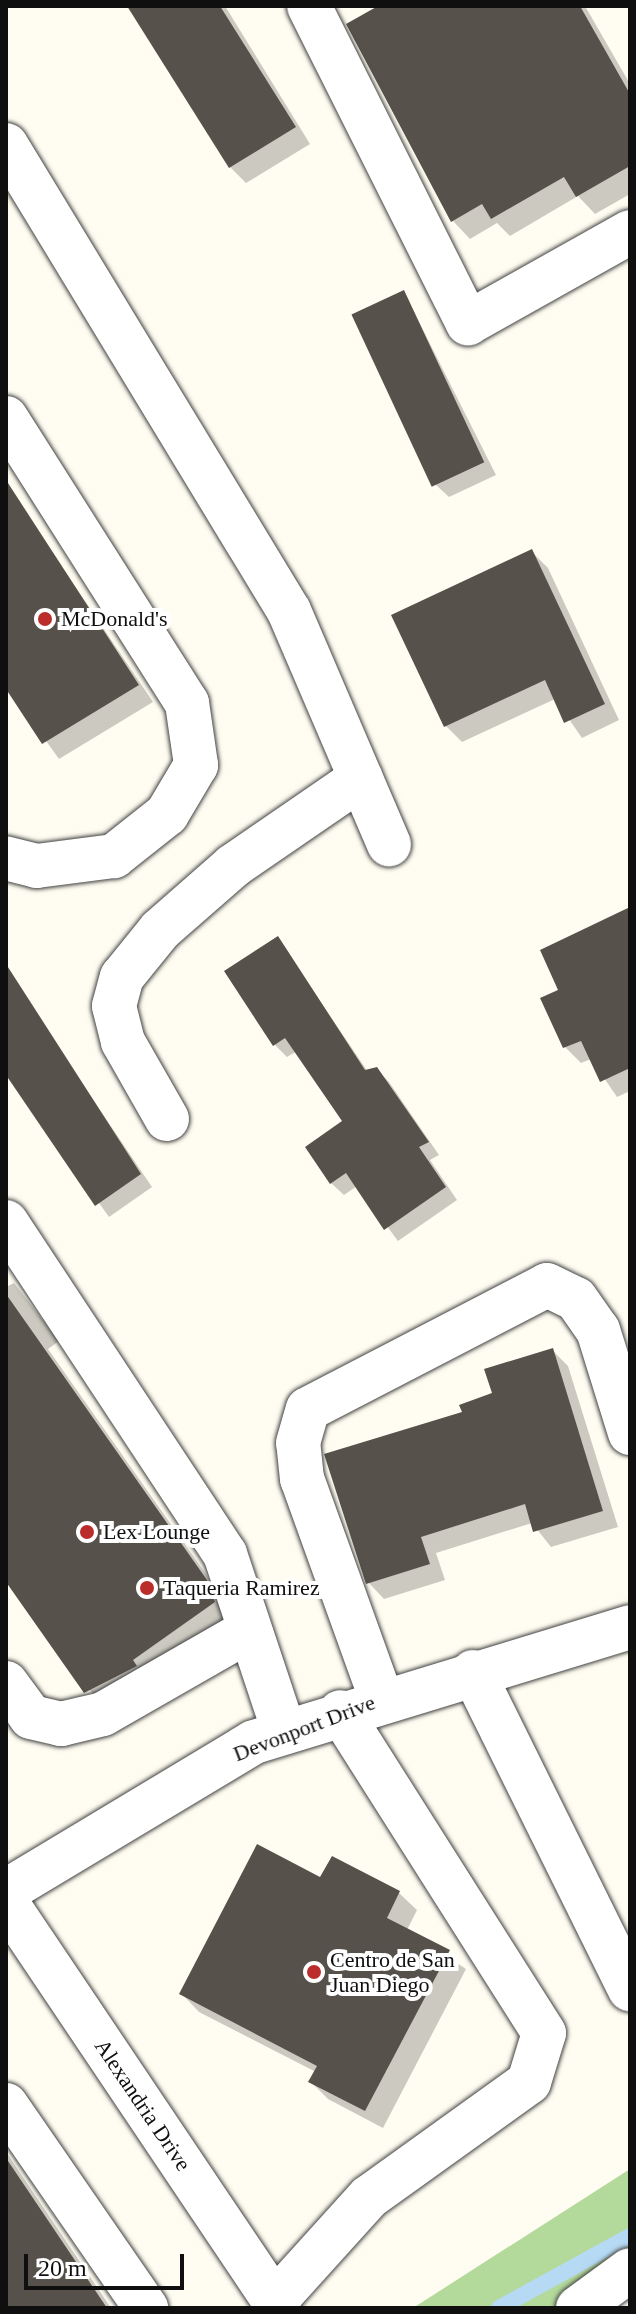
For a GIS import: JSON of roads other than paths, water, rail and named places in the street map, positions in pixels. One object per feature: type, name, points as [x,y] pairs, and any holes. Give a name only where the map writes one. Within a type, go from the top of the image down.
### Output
[{"type":"street","points":[[309,6],[468,323],[630,232]]},
{"type":"street","points":[[6,145],[289,611],[389,844]]},
{"type":"street","points":[[6,418],[187,703],[196,765],[167,814],[114,856],[37,866],[6,858]]},
{"type":"street","points":[[167,1119],[123,1042],[114,1006],[122,977],[222,874],[361,778]]},
{"type":"street","points":[[6,1222],[225,1554],[246,1632],[284,1731]]},
{"type":"street","points":[[381,1698],[302,1479],[298,1443],[308,1409],[547,1285],[576,1299],[598,1330],[630,1433]]},
{"type":"street","name":"Devonport Drive","points":[[6,1891],[151,1798],[284,1731],[381,1698],[630,1627]]},
{"type":"street","points":[[6,1683],[31,1717],[61,1724],[103,1714],[246,1632]]},
{"type":"street","points":[[473,1672],[630,1989]]},
{"type":"street","points":[[277,2305],[369,2197],[529,2082],[544,2033],[340,1712]]},
{"type":"street","name":"Alexandria Drive","points":[[6,1902],[277,2305]]},
{"type":"street","points":[[6,2105],[146,2308]]},
{"type":"street","points":[[578,2308],[630,2270]]},
{"type":"waterway","points":[[499,2308],[630,2236]]},
{"type":"place","name":"McDonald's","points":[[45,619]]},
{"type":"place","name":"Lex Lounge","points":[[87,1532]]},
{"type":"place","name":"Taqueria Ramirez","points":[[147,1588]]},
{"type":"place","name":"Centro de San Juan Diego","points":[[314,1972]]}]
